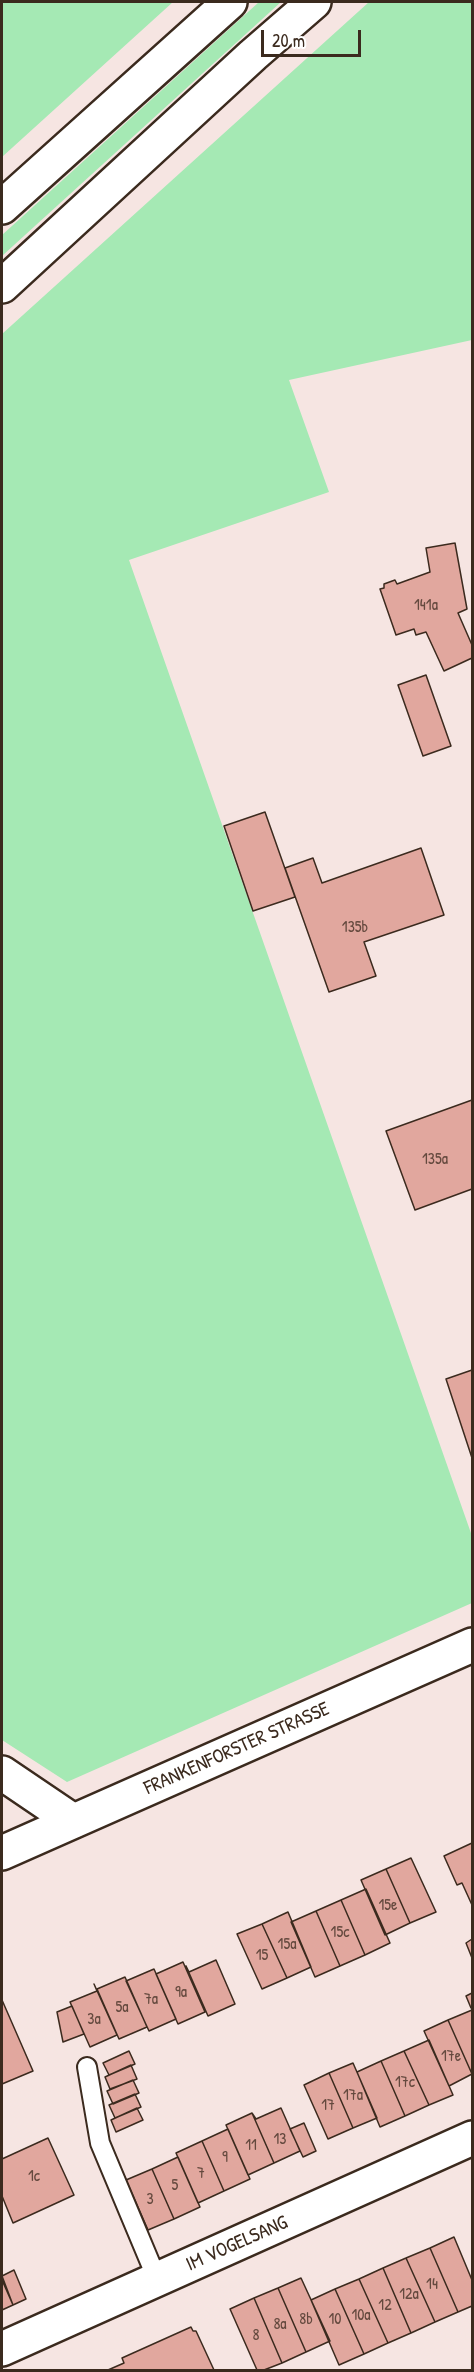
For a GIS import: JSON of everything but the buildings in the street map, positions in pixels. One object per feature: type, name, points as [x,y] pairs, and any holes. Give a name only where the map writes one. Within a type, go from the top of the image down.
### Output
[{"type":"main road","points":[[2,207],[230,2]]},
{"type":"main road","points":[[2,286],[253,55],[314,2]]},
{"type":"main road","name":"FRANKENFORSTER STRASSE","points":[[2,1853],[472,1646]]},
{"type":"main road","points":[[2,1773],[73,1821]]},
{"type":"main road","name":"IM VOGELSANG","points":[[2,2349],[472,2139]]},
{"type":"lane","points":[[87,2067],[100,2143],[157,2279]]},
{"type":"green space","points":[[2,2],[173,2],[2,157]]},
{"type":"green space","points":[[259,2],[281,2],[2,256],[2,235]]},
{"type":"green space","points":[[369,2],[472,2],[472,340],[289,380],[329,492],[129,560],[472,1536],[472,1603],[67,1782],[2,1740],[2,334]]}]
